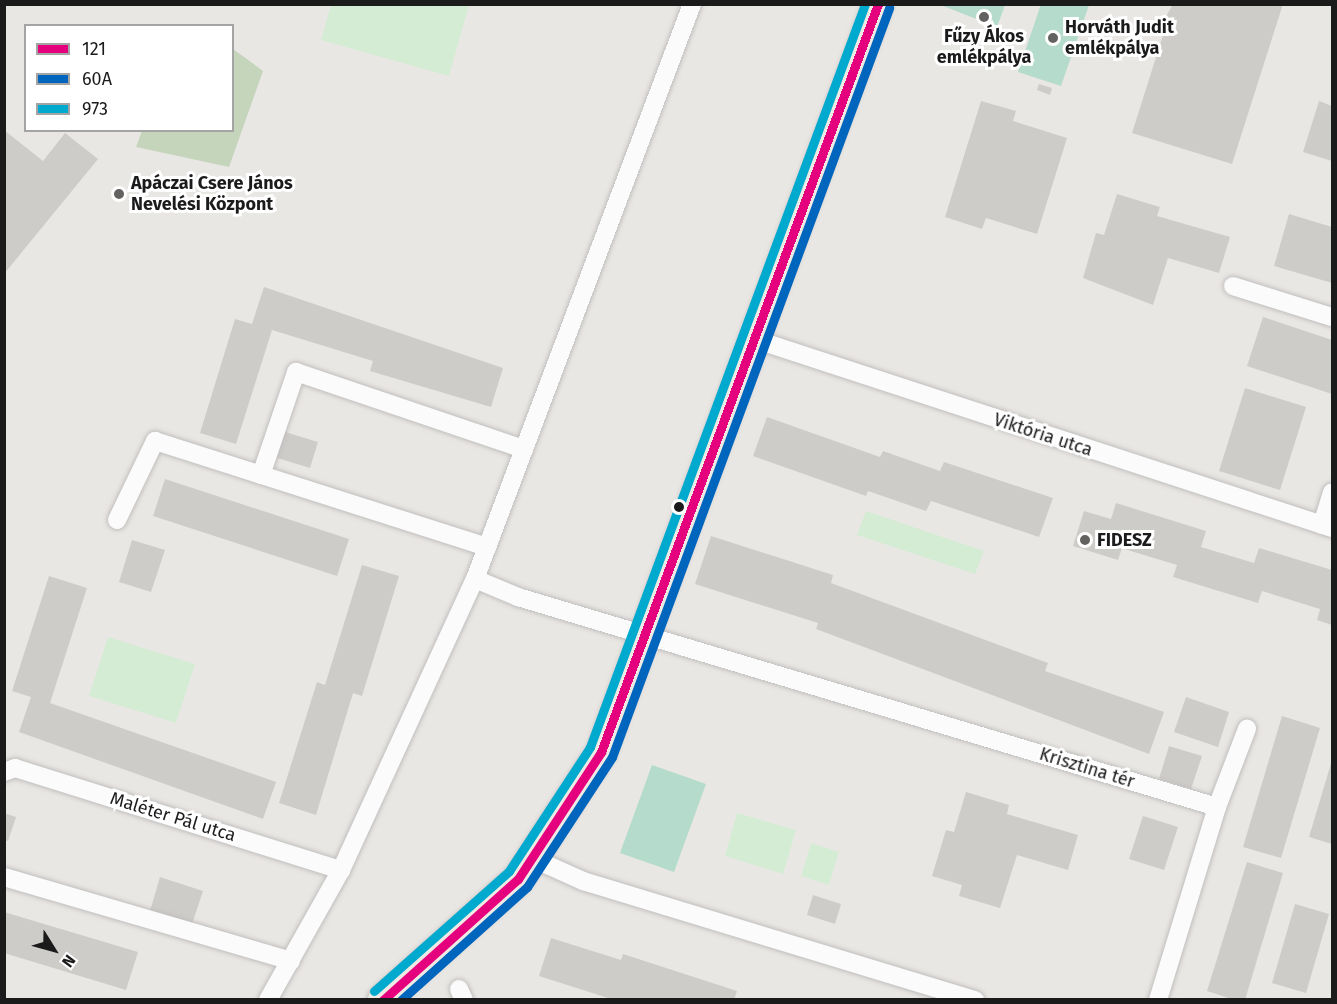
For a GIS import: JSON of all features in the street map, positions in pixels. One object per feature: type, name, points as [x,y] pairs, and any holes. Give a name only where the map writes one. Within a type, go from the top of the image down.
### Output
[{"type":"main road","points":[[382,999],[502,896],[534,859],[601,752],[878,4]]},
{"type":"street","points":[[268,999],[341,870],[475,579],[692,4]]},
{"type":"street","points":[[1233,286],[1332,316]]},
{"type":"street","name":"Viktória utca","points":[[754,339],[1327,526]]},
{"type":"street","points":[[261,475],[296,372],[524,448]]},
{"type":"street","points":[[117,520],[155,441],[487,547]]},
{"type":"street","points":[[1327,526],[1332,493]]},
{"type":"street","name":"Krisztina tér","points":[[475,579],[646,635],[1217,807]]},
{"type":"street","points":[[1158,999],[1217,807],[1247,729]]},
{"type":"street","name":"Maléter Pál utca","points":[[4,771],[15,768],[341,870]]},
{"type":"street","points":[[534,859],[583,881],[975,999]]},
{"type":"street","points":[[4,877],[291,961]]},
{"type":"green space","points":[[331,4],[469,5],[449,76],[321,40]]},
{"type":"green space","name":"Fűzy Ákos emlékpálya","points":[[938,4],[1005,4],[1005,5],[997,27]]},
{"type":"green space","name":"Horváth Judit emlékpálya","points":[[1041,4],[1089,5],[1061,86],[1018,72]]},
{"type":"green space","points":[[234,50],[263,71],[229,167],[136,147],[142,132],[234,132]]},
{"type":"green space","points":[[866,511],[984,551],[975,574],[857,535]]},
{"type":"green space","points":[[108,637],[195,664],[176,723],[89,696]]},
{"type":"green space","points":[[652,765],[706,784],[674,872],[620,853]]},
{"type":"green space","points":[[737,813],[796,830],[783,874],[725,856]]},
{"type":"green space","points":[[811,843],[839,852],[829,885],[801,876]]},
{"type":"building","points":[[1173,4],[1283,4],[1232,164],[1132,133],[1165,29],[1160,27]]},
{"type":"building","points":[[1039,84],[1052,88],[1050,95],[1037,90]]},
{"type":"building","points":[[981,101],[1016,111],[1013,121],[1067,138],[1037,234],[986,218],[982,229],[945,217]]},
{"type":"building","points":[[1319,101],[1332,106],[1332,161],[1303,152]]},
{"type":"building","points":[[4,130],[43,161],[65,133],[98,159],[4,274]]},
{"type":"building","points":[[1117,194],[1160,207],[1157,216],[1230,237],[1219,273],[1168,258],[1153,305],[1083,278],[1096,233],[1104,235]]},
{"type":"building","points":[[1289,214],[1332,227],[1332,283],[1274,266]]},
{"type":"building","points":[[264,287],[503,368],[491,407],[370,371],[373,361],[272,330],[236,444],[200,433],[235,319],[252,324]]},
{"type":"building","points":[[1263,317],[1332,340],[1332,394],[1247,366]]},
{"type":"building","points":[[1245,388],[1306,407],[1280,490],[1219,471]]},
{"type":"building","points":[[767,417],[880,457],[883,451],[940,471],[944,462],[1053,498],[1039,537],[931,501],[926,511],[868,491],[866,496],[753,456]]},
{"type":"building","points":[[282,431],[318,442],[310,468],[274,457]]},
{"type":"building","points":[[165,479],[349,539],[337,576],[153,516]]},
{"type":"building","points":[[1116,503],[1206,531],[1201,547],[1254,563],[1259,548],[1332,570],[1332,625],[1317,620],[1320,609],[1262,591],[1258,603],[1173,577],[1177,565],[1122,548],[1118,560],[1073,546],[1084,511],[1111,519]]},
{"type":"building","points":[[711,536],[833,575],[831,583],[1048,663],[1045,671],[1164,712],[1149,754],[816,629],[818,623],[695,584]]},
{"type":"building","points":[[132,540],[165,550],[151,592],[119,582]]},
{"type":"building","points":[[362,565],[399,576],[362,696],[353,693],[316,815],[279,803],[317,682],[325,685]]},
{"type":"building","points":[[49,576],[87,588],[50,703],[276,782],[263,819],[19,732],[31,697],[12,691]]},
{"type":"building","points":[[1186,697],[1229,712],[1218,747],[1174,732]]},
{"type":"building","points":[[1282,716],[1320,728],[1281,858],[1243,847]]},
{"type":"building","points":[[1169,746],[1202,756],[1191,789],[1159,779]]},
{"type":"building","points":[[1332,760],[1332,844],[1309,837]]},
{"type":"building","points":[[966,792],[1009,805],[1007,814],[1078,835],[1068,870],[1017,855],[1000,908],[959,896],[962,885],[932,876],[946,830],[954,832]]},
{"type":"building","points":[[4,813],[16,817],[8,841],[4,840]]},
{"type":"building","points":[[1143,816],[1178,827],[1164,870],[1129,859]]},
{"type":"building","points":[[1247,862],[1283,873],[1245,1000],[1235,1000],[1207,991]]},
{"type":"building","points":[[160,877],[203,891],[192,924],[150,911]]},
{"type":"building","points":[[813,895],[841,904],[835,924],[807,915]]},
{"type":"building","points":[[1295,904],[1329,914],[1306,993],[1272,983]]},
{"type":"building","points":[[4,912],[138,952],[126,990],[4,953]]},
{"type":"building","points":[[551,938],[621,960],[623,954],[737,991],[734,1000],[608,998],[539,976]]},
{"type":"transit line","name":"973","points":[[374,991],[509,871],[590,747],[865,4]]},
{"type":"transit line","name":"121","points":[[383,1000],[518,879],[601,752],[878,4]]},
{"type":"transit line","name":"60A","points":[[401,1000],[527,887],[612,757],[889,8]]},
{"type":"place","name":"Fűzy Ákos emlékpálya","points":[[984,17]]},
{"type":"place","name":"Horváth Judit emlékpálya","points":[[1053,38]]},
{"type":"place","name":"Apáczai Csere János Nevelési Központ","points":[[119,194]]},
{"type":"place","name":"FIDESZ","points":[[1085,540]]}]
